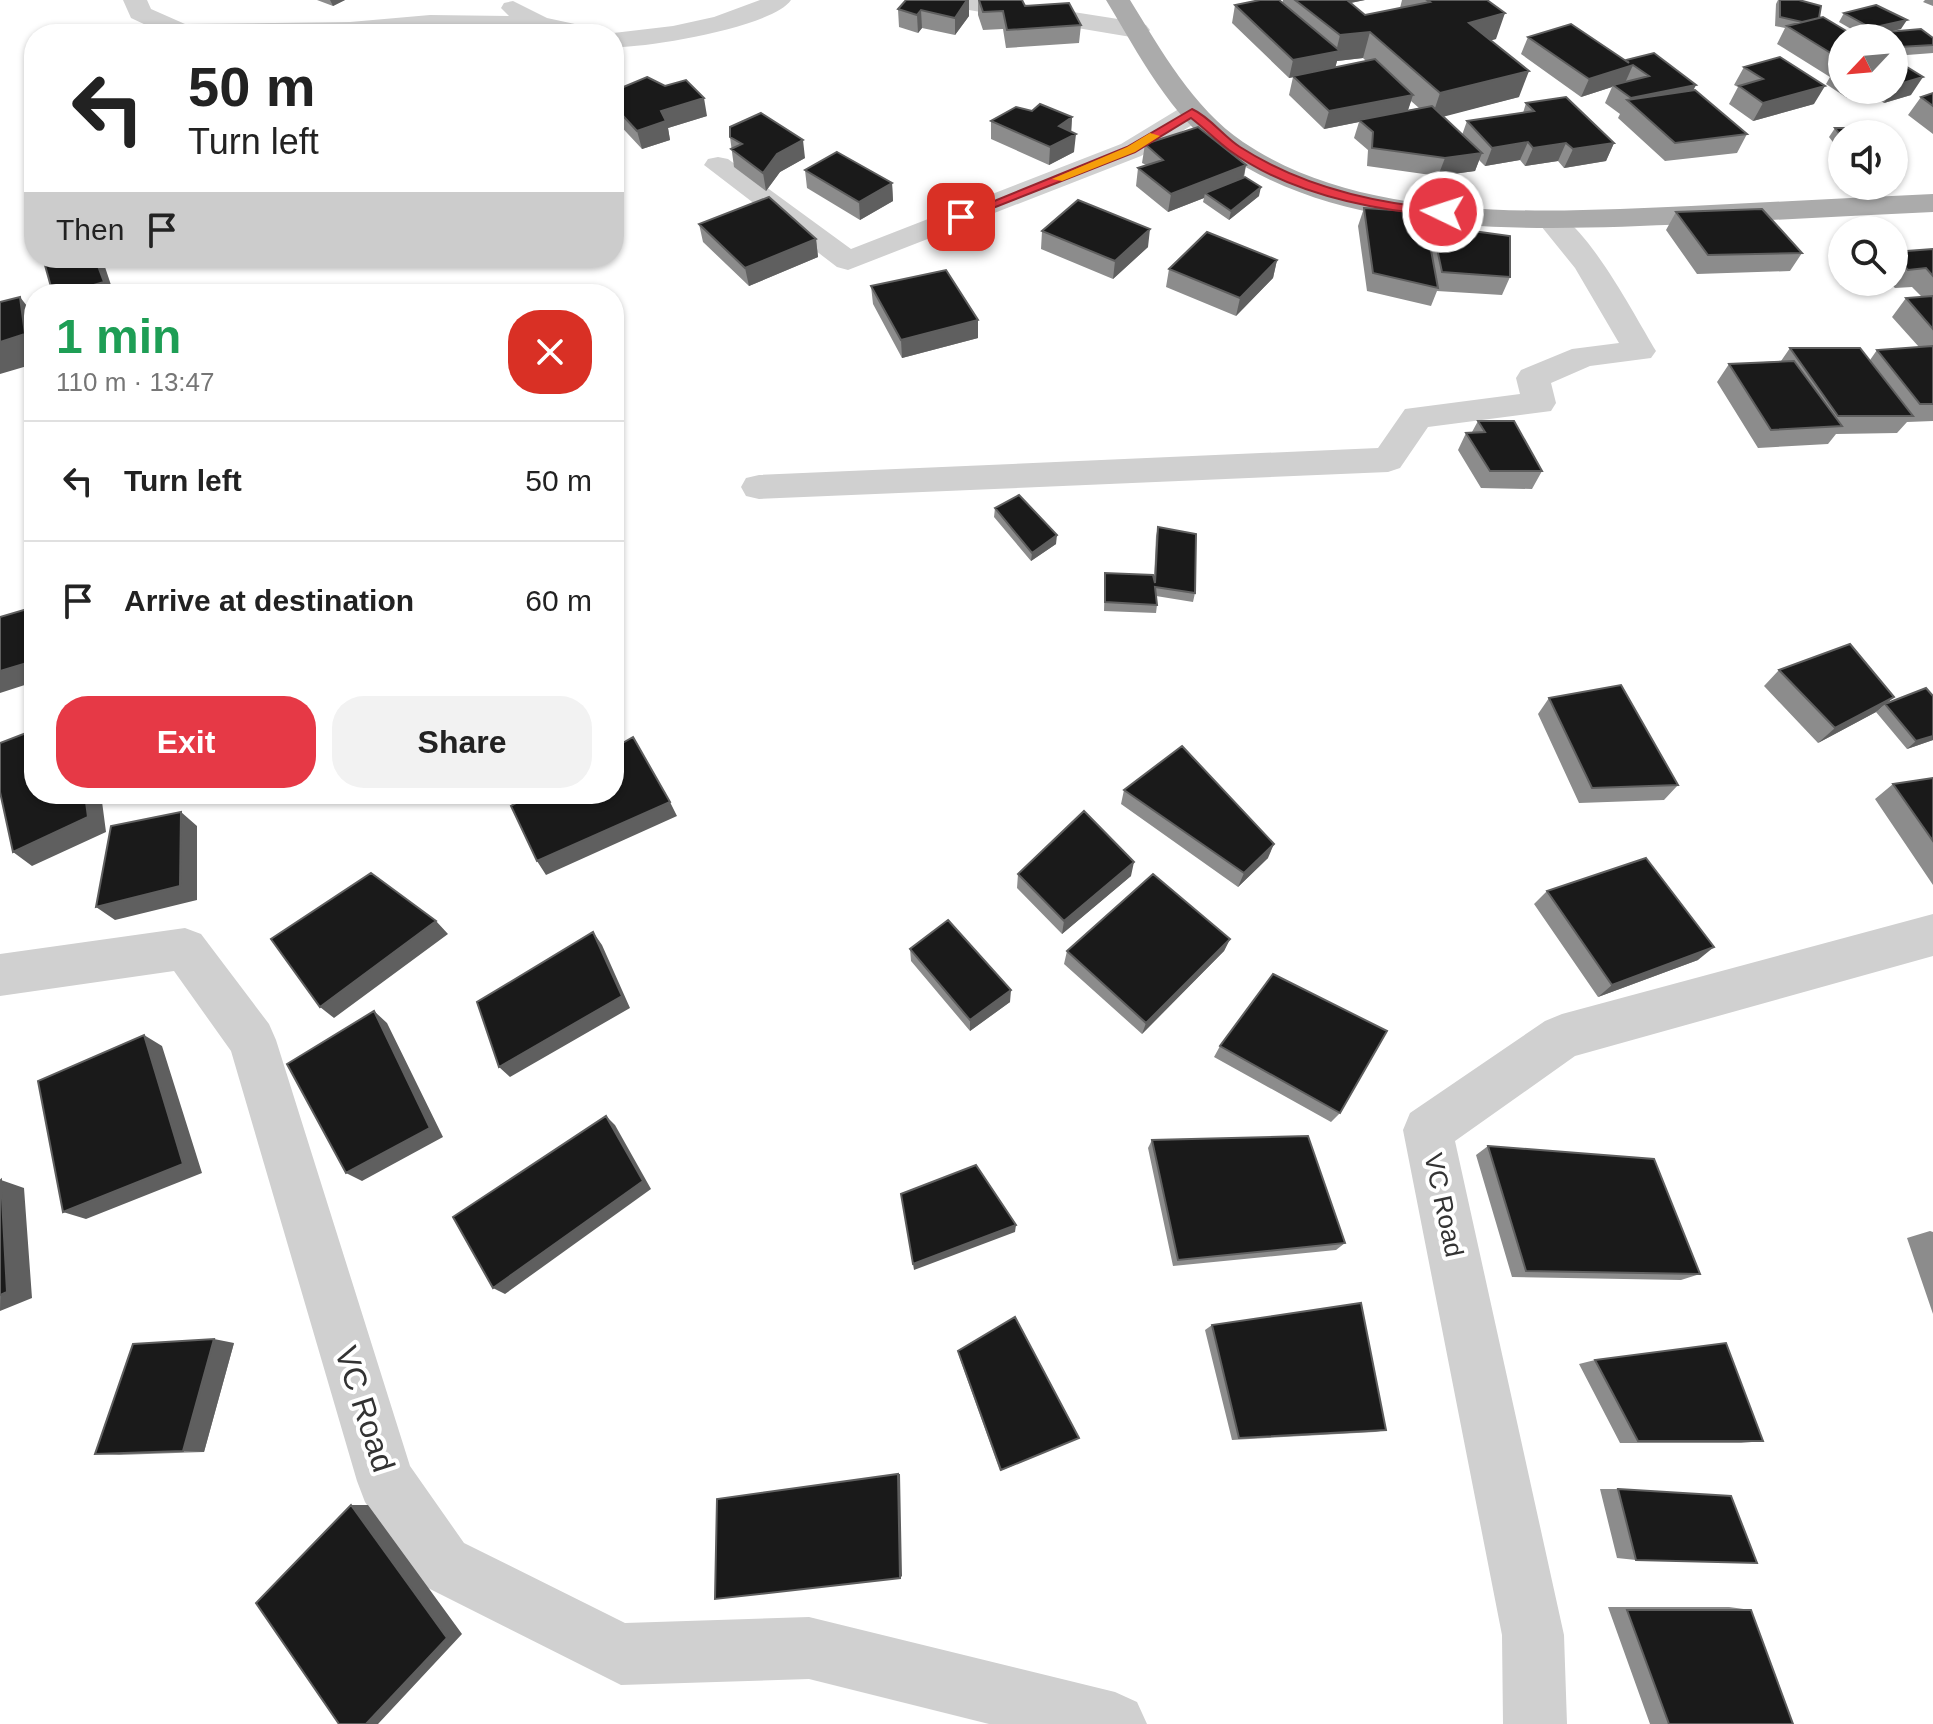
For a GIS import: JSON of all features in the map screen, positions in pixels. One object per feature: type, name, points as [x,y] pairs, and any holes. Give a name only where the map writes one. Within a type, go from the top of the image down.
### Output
[{"type":"main road","points":[[1118,0],[1192,113],[1234,148],[1291,180],[1389,208],[1552,221],[1933,203]]},
{"type":"street","points":[[135,0],[140,13],[164,24]]},
{"type":"street","points":[[500,0],[539,24]]},
{"type":"street","points":[[624,38],[699,29],[763,9],[779,0]]},
{"type":"street","points":[[951,0],[1137,30]]},
{"type":"street","points":[[410,24],[539,24]]},
{"type":"street","points":[[718,165],[848,261],[1131,150],[1192,113]]},
{"type":"street","points":[[759,487],[1388,460],[1417,417],[1539,403],[1533,378],[1584,356],[1640,351],[1588,264],[1552,221]]},
{"type":"street","name":"VC Road","points":[[1535,1724],[1533,1635],[1428,1130],[1562,1037],[1933,935]]},
{"type":"street","name":"VC Road","points":[[0,975],[185,949],[252,1040],[386,1481],[443,1564],[621,1654],[809,1648],[1115,1724]]},
{"type":"building","points":[[906,0],[967,0],[955,18],[921,10],[917,15],[898,9]]},
{"type":"building","points":[[979,0],[1022,0],[1025,6],[1069,3],[1081,25],[1007,30],[1003,11],[983,12]]},
{"type":"building","points":[[1279,0],[1340,51],[1293,60],[1235,5]]},
{"type":"building","points":[[1295,0],[1347,0],[1365,15],[1430,2],[1427,0],[1487,0],[1505,13],[1469,23],[1529,71],[1440,93],[1370,32],[1340,35]]},
{"type":"building","points":[[1780,0],[1799,0],[1821,6],[1819,18],[1802,22],[1780,17]]},
{"type":"building","points":[[1876,5],[1907,20],[1864,24],[1844,13]]},
{"type":"building","points":[[1823,17],[1835,24],[1828,24],[1828,51],[1787,26]]},
{"type":"building","points":[[1571,24],[1629,63],[1626,60],[1654,53],[1696,85],[1631,98],[1613,85],[1649,76],[1633,65],[1589,79],[1528,37]]},
{"type":"building","points":[[1921,29],[1933,38],[1933,45],[1908,46],[1908,30]]},
{"type":"building","points":[[1780,57],[1825,86],[1763,103],[1739,86],[1763,79],[1744,67]]},
{"type":"building","points":[[1375,59],[1413,95],[1329,111],[1293,76]]},
{"type":"building","points":[[1908,68],[1923,77],[1908,81]]},
{"type":"building","points":[[647,77],[665,86],[686,80],[704,98],[661,111],[666,121],[637,131],[624,117],[624,87]]},
{"type":"building","points":[[1695,90],[1747,134],[1675,143],[1627,100]]},
{"type":"building","points":[[1933,93],[1933,106],[1921,97]]},
{"type":"building","points":[[1566,97],[1614,143],[1573,149],[1566,143],[1533,148],[1528,142],[1492,148],[1467,121],[1534,111],[1526,103]]},
{"type":"building","points":[[1040,104],[1072,117],[1059,126],[1076,134],[1050,147],[991,121],[1016,107],[1032,111]]},
{"type":"building","points":[[1432,106],[1482,153],[1445,158],[1372,148],[1373,132],[1359,120]]},
{"type":"building","points":[[761,113],[803,140],[777,154],[763,173],[731,149],[742,144],[730,137],[730,127]]},
{"type":"building","points":[[1198,127],[1246,165],[1171,194],[1138,168],[1163,160],[1145,144]]},
{"type":"building","points":[[837,152],[892,183],[859,202],[805,170]]},
{"type":"building","points":[[1245,177],[1261,187],[1231,211],[1205,193]]},
{"type":"building","points":[[769,197],[816,239],[745,268],[699,224]]},
{"type":"building","points":[[1078,200],[1150,229],[1115,261],[1042,231]]},
{"type":"building","points":[[1364,208],[1424,212],[1438,288],[1373,273]]},
{"type":"building","points":[[1762,209],[1802,253],[1708,255],[1676,212]]},
{"type":"building","points":[[1429,211],[1471,216],[1473,231],[1510,236],[1510,277],[1442,272]]},
{"type":"building","points":[[1207,232],[1277,260],[1240,298],[1169,269]]},
{"type":"building","points":[[1933,249],[1933,276],[1926,268],[1908,270],[1908,251]]},
{"type":"building","points":[[46,268],[99,268],[104,282],[97,284],[50,284]]},
{"type":"building","points":[[946,270],[978,320],[901,340],[871,286]]},
{"type":"building","points":[[1933,296],[1933,329],[1906,298]]},
{"type":"building","points":[[20,297],[24,334],[0,342],[0,302]]},
{"type":"building","points":[[1933,346],[1933,404],[1920,404],[1877,350]]},
{"type":"building","points":[[1790,348],[1860,348],[1913,416],[1838,416]]},
{"type":"building","points":[[1794,361],[1842,426],[1771,430],[1729,364]]},
{"type":"building","points":[[1478,421],[1514,421],[1542,471],[1490,471],[1466,433],[1485,432]]},
{"type":"building","points":[[1019,495],[1057,535],[1032,553],[995,508]]},
{"type":"building","points":[[1158,527],[1196,534],[1195,593],[1155,587],[1157,605],[1105,602],[1105,573],[1153,575],[1155,583]]},
{"type":"building","points":[[24,610],[24,664],[0,671],[0,617]]},
{"type":"building","points":[[1850,644],[1894,697],[1835,728],[1779,670]]},
{"type":"building","points":[[1621,685],[1678,785],[1592,788],[1549,698]]},
{"type":"building","points":[[1926,688],[1933,696],[1933,736],[1916,741],[1885,704]]},
{"type":"building","points":[[24,734],[24,804],[86,804],[88,817],[13,852],[0,792],[0,743]]},
{"type":"building","points":[[633,737],[670,802],[537,861],[511,806],[624,804],[624,742]]},
{"type":"building","points":[[1182,746],[1274,844],[1244,873],[1124,790]]},
{"type":"building","points":[[1933,778],[1933,841],[1893,784]]},
{"type":"building","points":[[1084,811],[1134,862],[1064,921],[1018,874]]},
{"type":"building","points":[[181,812],[180,886],[96,907],[111,826]]},
{"type":"building","points":[[1646,858],[1714,947],[1612,985],[1547,891]]},
{"type":"building","points":[[371,873],[436,921],[320,1007],[271,939]]},
{"type":"building","points":[[1153,874],[1230,939],[1146,1023],[1067,951]]},
{"type":"building","points":[[948,920],[1011,990],[970,1020],[910,949]]},
{"type":"building","points":[[593,932],[622,996],[499,1067],[477,1002]]},
{"type":"building","points":[[1273,974],[1387,1031],[1340,1113],[1220,1046]]},
{"type":"building","points":[[374,1011],[430,1128],[346,1173],[287,1064]]},
{"type":"building","points":[[144,1035],[183,1164],[63,1212],[38,1081]]},
{"type":"building","points":[[606,1116],[643,1181],[493,1288],[453,1217]]},
{"type":"building","points":[[1308,1136],[1345,1243],[1178,1260],[1152,1140]]},
{"type":"building","points":[[1488,1146],[1654,1159],[1700,1274],[1526,1271]]},
{"type":"building","points":[[976,1165],[1016,1225],[913,1264],[901,1194]]},
{"type":"building","points":[[0,1181],[7,1292],[0,1295]]},
{"type":"building","points":[[1361,1303],[1386,1430],[1239,1438],[1212,1325]]},
{"type":"building","points":[[1015,1317],[1079,1438],[1001,1470],[958,1351]]},
{"type":"building","points":[[214,1339],[183,1451],[95,1454],[133,1344]]},
{"type":"building","points":[[1726,1343],[1763,1441],[1638,1441],[1595,1360]]},
{"type":"building","points":[[898,1474],[900,1578],[715,1599],[717,1499]]},
{"type":"building","points":[[1618,1489],[1731,1496],[1757,1563],[1636,1560]]},
{"type":"building","points":[[351,1505],[447,1638],[366,1724],[339,1724],[256,1603]]},
{"type":"building","points":[[1627,1610],[1751,1610],[1793,1724],[1669,1724]]},
{"type":"slow traffic","points":[[1057,179],[1131,150],[1154,136]]},
{"type":"route","points":[[961,217],[1131,150],[1192,113],[1234,148],[1291,180],[1389,208],[1443,212]]}]
